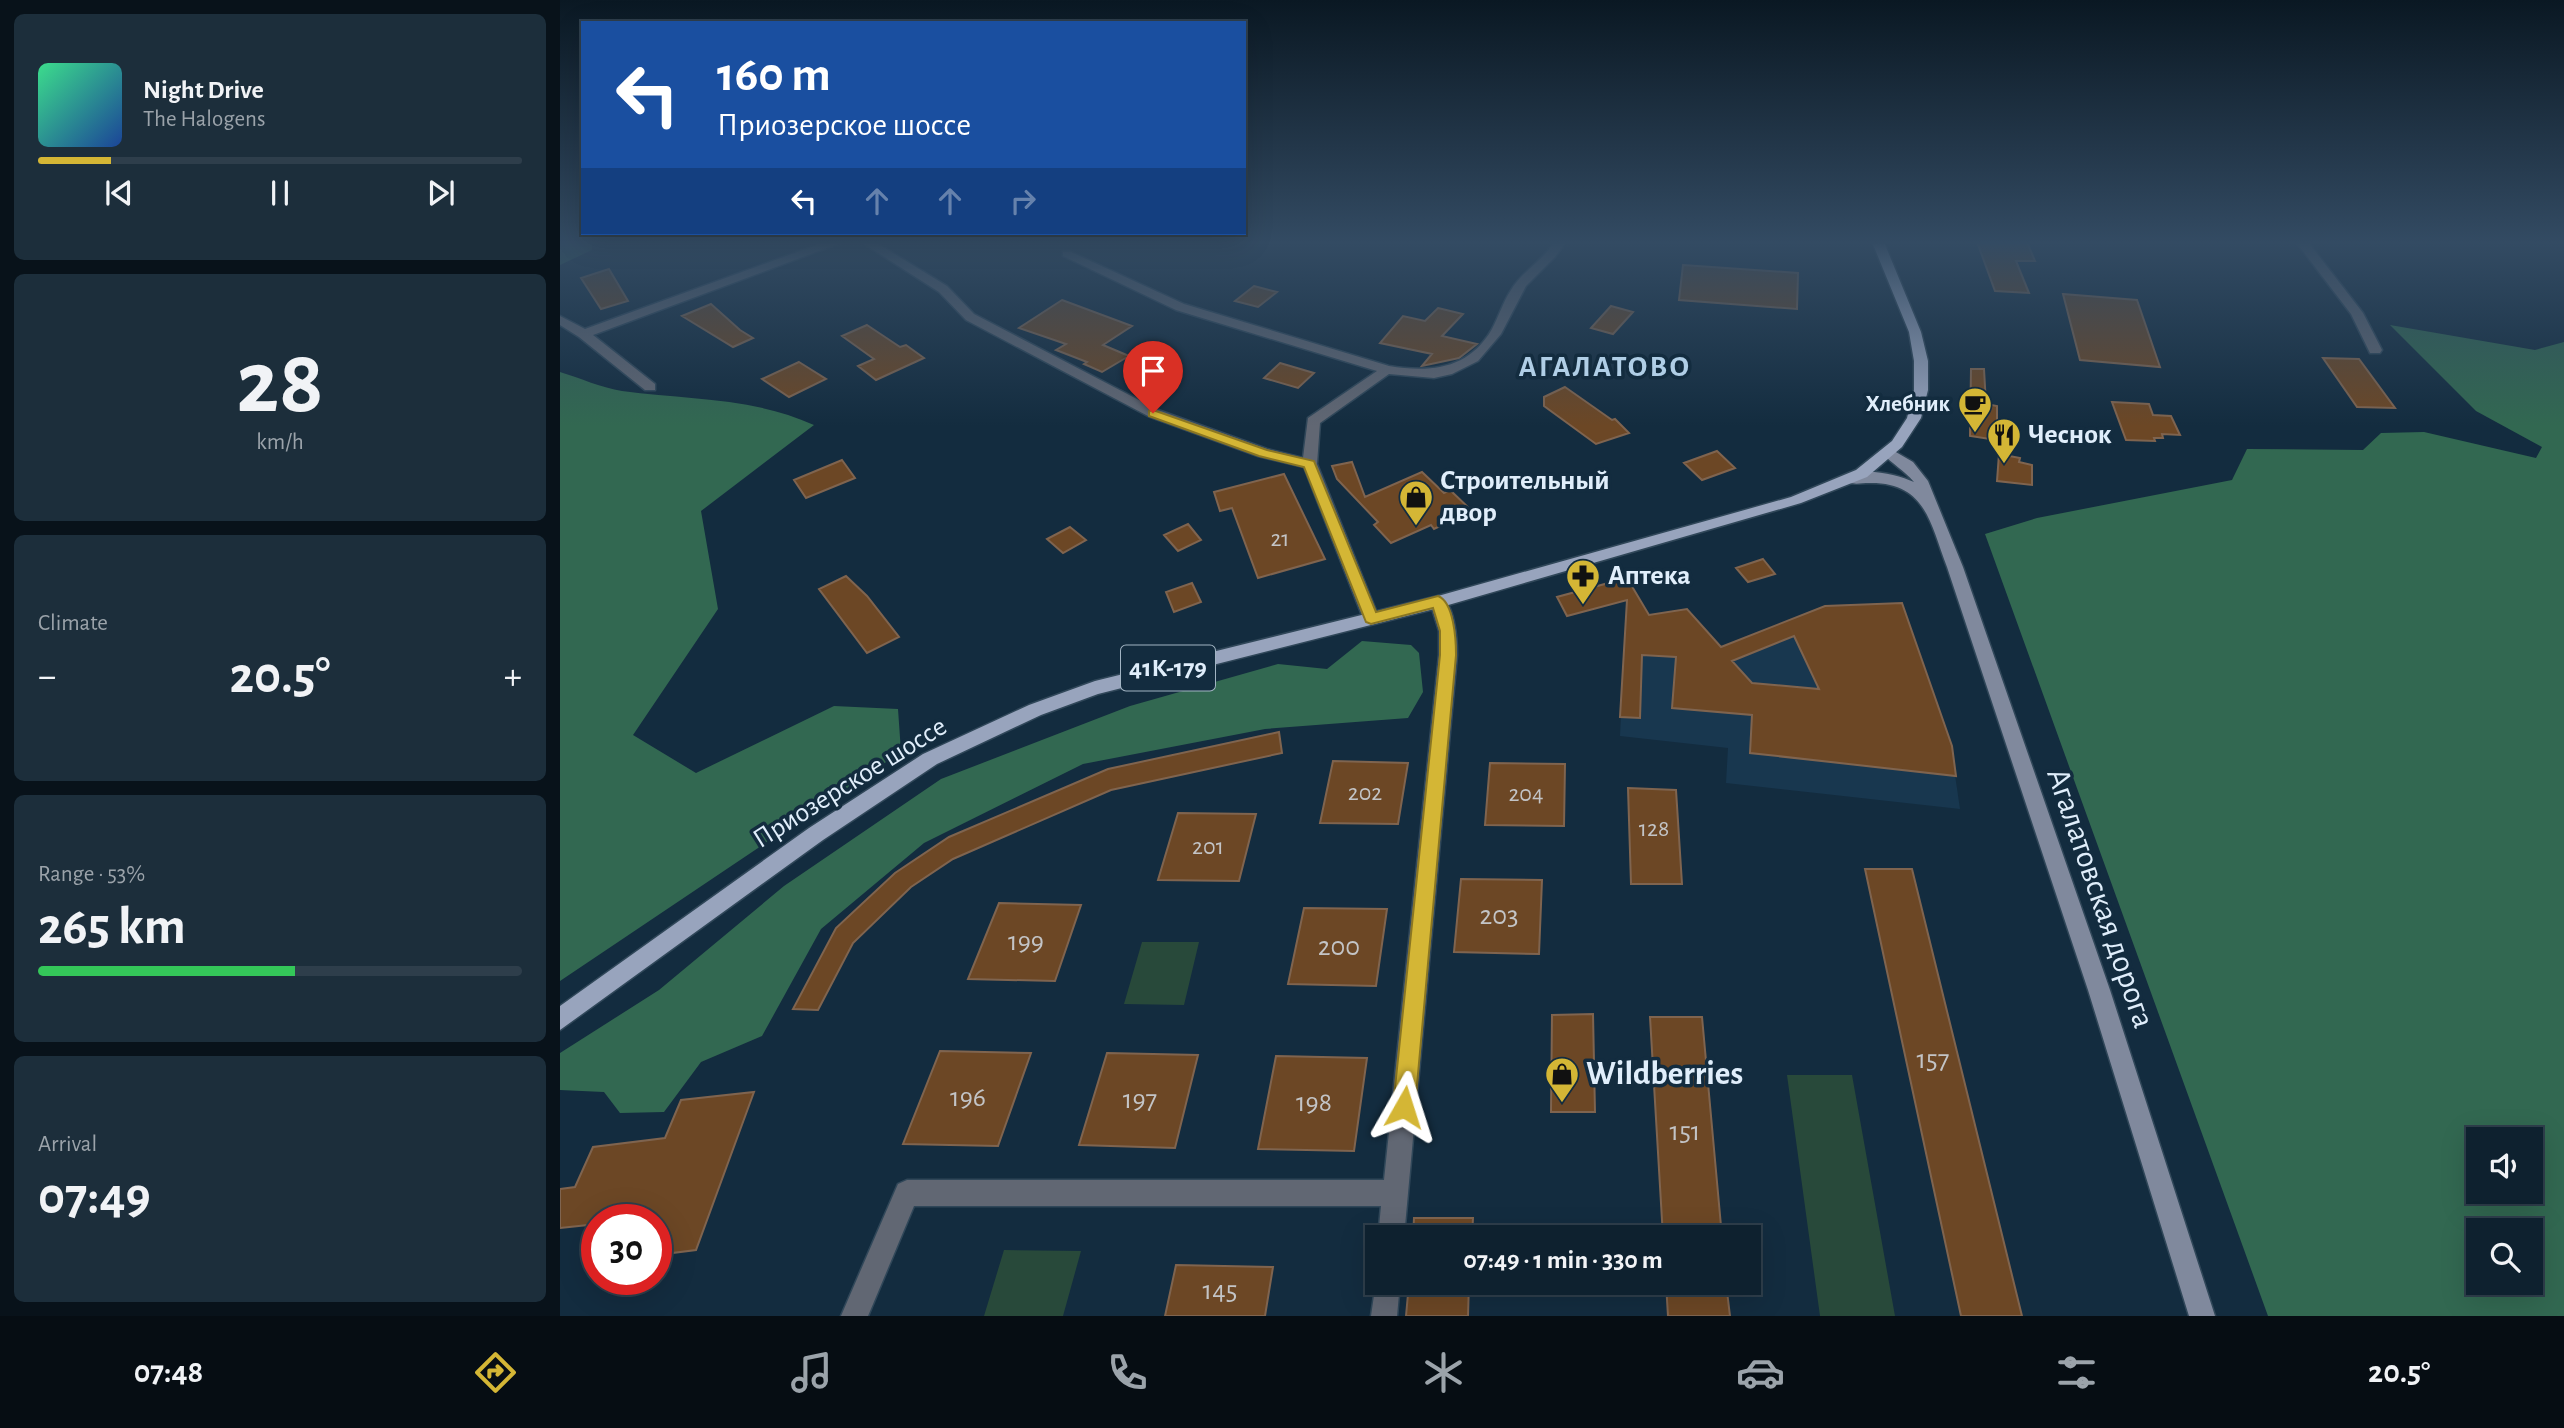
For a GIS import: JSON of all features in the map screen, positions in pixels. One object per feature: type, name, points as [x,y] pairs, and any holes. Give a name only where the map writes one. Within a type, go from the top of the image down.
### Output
[{"type":"main road","name":"41К-179","points":[[1851,479],[1889,453],[1916,419],[1923,370],[1915,332],[1903,303]]},
{"type":"main road","name":"Агалатовская дорога","points":[[1889,453],[1908,466],[1921,481],[1955,567],[2094,977],[2202,1316]]},
{"type":"main road","points":[[1851,479],[1868,477],[1902,482],[1918,490],[1931,503]]},
{"type":"main road","name":"Приозерское шоссе","points":[[560,1019],[816,834],[930,759],[1035,710],[1095,688],[1438,602],[1796,500],[1851,479]]},
{"type":"street","points":[[584,334],[665,303]]},
{"type":"street","points":[[957,303],[971,317],[1153,413],[1264,453],[1310,464]]},
{"type":"street","points":[[1172,303],[1387,370],[1414,375],[1440,374],[1457,369],[1482,352],[1497,331],[1510,303]]},
{"type":"street","points":[[2350,303],[2375,350]]},
{"type":"street","points":[[560,320],[584,334],[650,387]]},
{"type":"street","points":[[1371,618],[1310,464],[1313,421],[1387,370]]},
{"type":"street","points":[[1392,1225],[1448,655],[1448,631],[1438,602]]},
{"type":"street","points":[[854,1316],[907,1193],[1395,1193]]},
{"type":"street","points":[[1384,1316],[1386,1295]]},
{"type":"shaded area","points":[[1902,603],[1950,741],[1960,809],[1726,783],[1728,748],[1620,736],[1625,629],[1671,633],[1721,647],[1825,606]]},
{"type":"green space","points":[[2390,325],[2535,350],[2564,342],[2564,1316],[2268,1316],[1985,534],[2037,518],[2232,480],[2247,449],[2363,450],[2381,433],[2424,432],[2536,458],[2542,447],[2476,411]]},
{"type":"green space","points":[[560,372],[614,390],[744,404],[814,425],[701,511],[718,609],[633,735],[696,773],[834,706],[898,709],[901,752],[560,981]]},
{"type":"green space","points":[[1362,641],[1411,645],[1419,653],[1423,692],[1408,718],[1265,729],[1083,764],[924,843],[821,929],[762,1036],[701,1062],[664,1112],[620,1113],[604,1092],[560,1090],[560,1053],[659,990],[784,886],[941,779],[1130,706],[1278,664],[1327,669]]},
{"type":"green space","points":[[1142,942],[1199,942],[1184,1005],[1124,1004]]},
{"type":"green space","points":[[1787,1075],[1852,1075],[1895,1316],[1820,1316]]},
{"type":"green space","points":[[1004,1250],[1081,1251],[1063,1316],[984,1316]]},
{"type":"building","points":[[597,303],[620,303],[601,309]]},
{"type":"building","points":[[1057,303],[1071,303],[1132,326],[1103,345],[1129,356],[1102,372],[1084,364],[1087,362],[1056,350],[1066,344],[1019,328]]},
{"type":"building","points":[[1244,303],[1263,303],[1258,307]]},
{"type":"building","points":[[1724,303],[1797,303],[1797,309]]},
{"type":"building","points":[[2065,303],[2138,303],[2160,367],[2080,360]]},
{"type":"building","points":[[711,304],[753,338],[733,347],[682,316]]},
{"type":"building","points":[[1611,306],[1633,312],[1613,334],[1591,328]]},
{"type":"building","points":[[1438,308],[1463,314],[1442,336],[1477,344],[1459,358],[1422,366],[1432,354],[1380,343],[1403,316],[1425,321]]},
{"type":"building","points":[[867,325],[900,347],[906,345],[924,358],[876,380],[858,366],[874,359],[842,336]]},
{"type":"building","points":[[2323,358],[2359,359],[2395,408],[2357,407]]},
{"type":"building","points":[[799,362],[826,379],[789,397],[762,379]]},
{"type":"building","points":[[1280,363],[1314,373],[1298,388],[1264,378]]},
{"type":"building","points":[[1971,369],[1984,369],[1986,404],[1997,406],[1997,440],[1970,436]]},
{"type":"building","points":[[1565,387],[1612,420],[1615,419],[1629,433],[1596,444],[1544,406],[1544,397]]},
{"type":"building","points":[[2112,402],[2149,404],[2153,415],[2171,416],[2180,435],[2162,434],[2163,438],[2154,438],[2155,441],[2126,440]]},
{"type":"building","points":[[1717,451],[1735,468],[1702,480],[1684,463]]},
{"type":"building","points":[[1999,454],[2020,458],[2019,462],[2032,465],[2032,485],[1997,481]]},
{"type":"building","points":[[842,460],[855,478],[806,498],[794,480]]},
{"type":"building","points":[[1352,462],[1365,497],[1422,472],[1444,493],[1450,490],[1472,511],[1434,529],[1431,525],[1391,543],[1374,525],[1378,522],[1337,479],[1332,466]]},
{"type":"building","points":[[1284,474],[1325,559],[1258,578],[1232,508],[1220,511],[1214,492]]},
{"type":"building","points":[[1188,524],[1201,540],[1178,551],[1164,535]]},
{"type":"building","points":[[1070,527],[1086,540],[1063,553],[1047,539]]},
{"type":"building","points":[[1763,559],[1775,574],[1748,582],[1736,568]]},
{"type":"building","points":[[846,576],[867,596],[899,637],[867,653],[819,589]]},
{"type":"building","points":[[1627,578],[1649,615],[1687,609],[1721,647],[1825,606],[1902,603],[1952,746],[1956,776],[1750,753],[1752,715],[1672,708],[1676,657],[1642,655],[1640,718],[1620,717],[1627,600],[1567,616],[1557,597]],"holes":[[[1794,636],[1819,689],[1752,683],[1732,661]]]},
{"type":"building","points":[[1192,583],[1201,602],[1174,612],[1166,592]]},
{"type":"building","points":[[1279,732],[1282,753],[1111,790],[953,859],[911,887],[853,943],[818,1010],[793,1009],[836,928],[895,873],[949,837],[1108,769]]},
{"type":"building","points":[[1333,761],[1408,763],[1398,824],[1320,823]]},
{"type":"building","points":[[1490,763],[1565,764],[1564,826],[1485,825]]},
{"type":"building","points":[[1628,788],[1676,790],[1682,884],[1631,884]]},
{"type":"building","points":[[1178,813],[1256,814],[1239,881],[1158,880]]},
{"type":"building","points":[[1865,869],[1912,869],[2022,1316],[1961,1316]]},
{"type":"building","points":[[1461,879],[1542,880],[1539,954],[1454,952]]},
{"type":"building","points":[[999,903],[1081,905],[1055,981],[968,979]]},
{"type":"building","points":[[1304,908],[1387,909],[1376,986],[1288,984]]},
{"type":"building","points":[[1593,1014],[1595,1112],[1551,1112],[1552,1015]]},
{"type":"building","points":[[1650,1017],[1702,1017],[1721,1225],[1662,1225]]},
{"type":"building","points":[[940,1051],[1031,1053],[998,1146],[903,1144]]},
{"type":"building","points":[[1107,1053],[1198,1055],[1175,1148],[1079,1145]]},
{"type":"building","points":[[1276,1056],[1367,1058],[1354,1151],[1258,1149]]},
{"type":"building","points":[[754,1092],[696,1250],[672,1253],[672,1204],[581,1204],[581,1226],[560,1228],[560,1189],[575,1187],[593,1147],[665,1138],[681,1100]]},
{"type":"building","points":[[1414,1218],[1473,1218],[1473,1225],[1414,1225]]},
{"type":"building","points":[[1176,1265],[1273,1267],[1265,1316],[1165,1316]]},
{"type":"building","points":[[1408,1295],[1469,1295],[1468,1316],[1406,1316]]},
{"type":"building","points":[[1667,1295],[1727,1295],[1730,1316],[1668,1316]]},
{"type":"place","name":"Хлебник","points":[[1975,434]]},
{"type":"place","name":"Чеснок","points":[[2004,465]]},
{"type":"place","name":"Строительный двор","points":[[1416,527]]},
{"type":"place","name":"Аптека","points":[[1583,606]]},
{"type":"place","name":"Wildberries","points":[[1562,1104]]},
{"type":"district","name":"АГАЛАТОВО","points":[[1605,367]]},
{"type":"route","points":[[1153,413],[1264,453],[1310,464],[1371,618],[1438,602],[1448,631],[1448,655],[1404,1107]]}]
